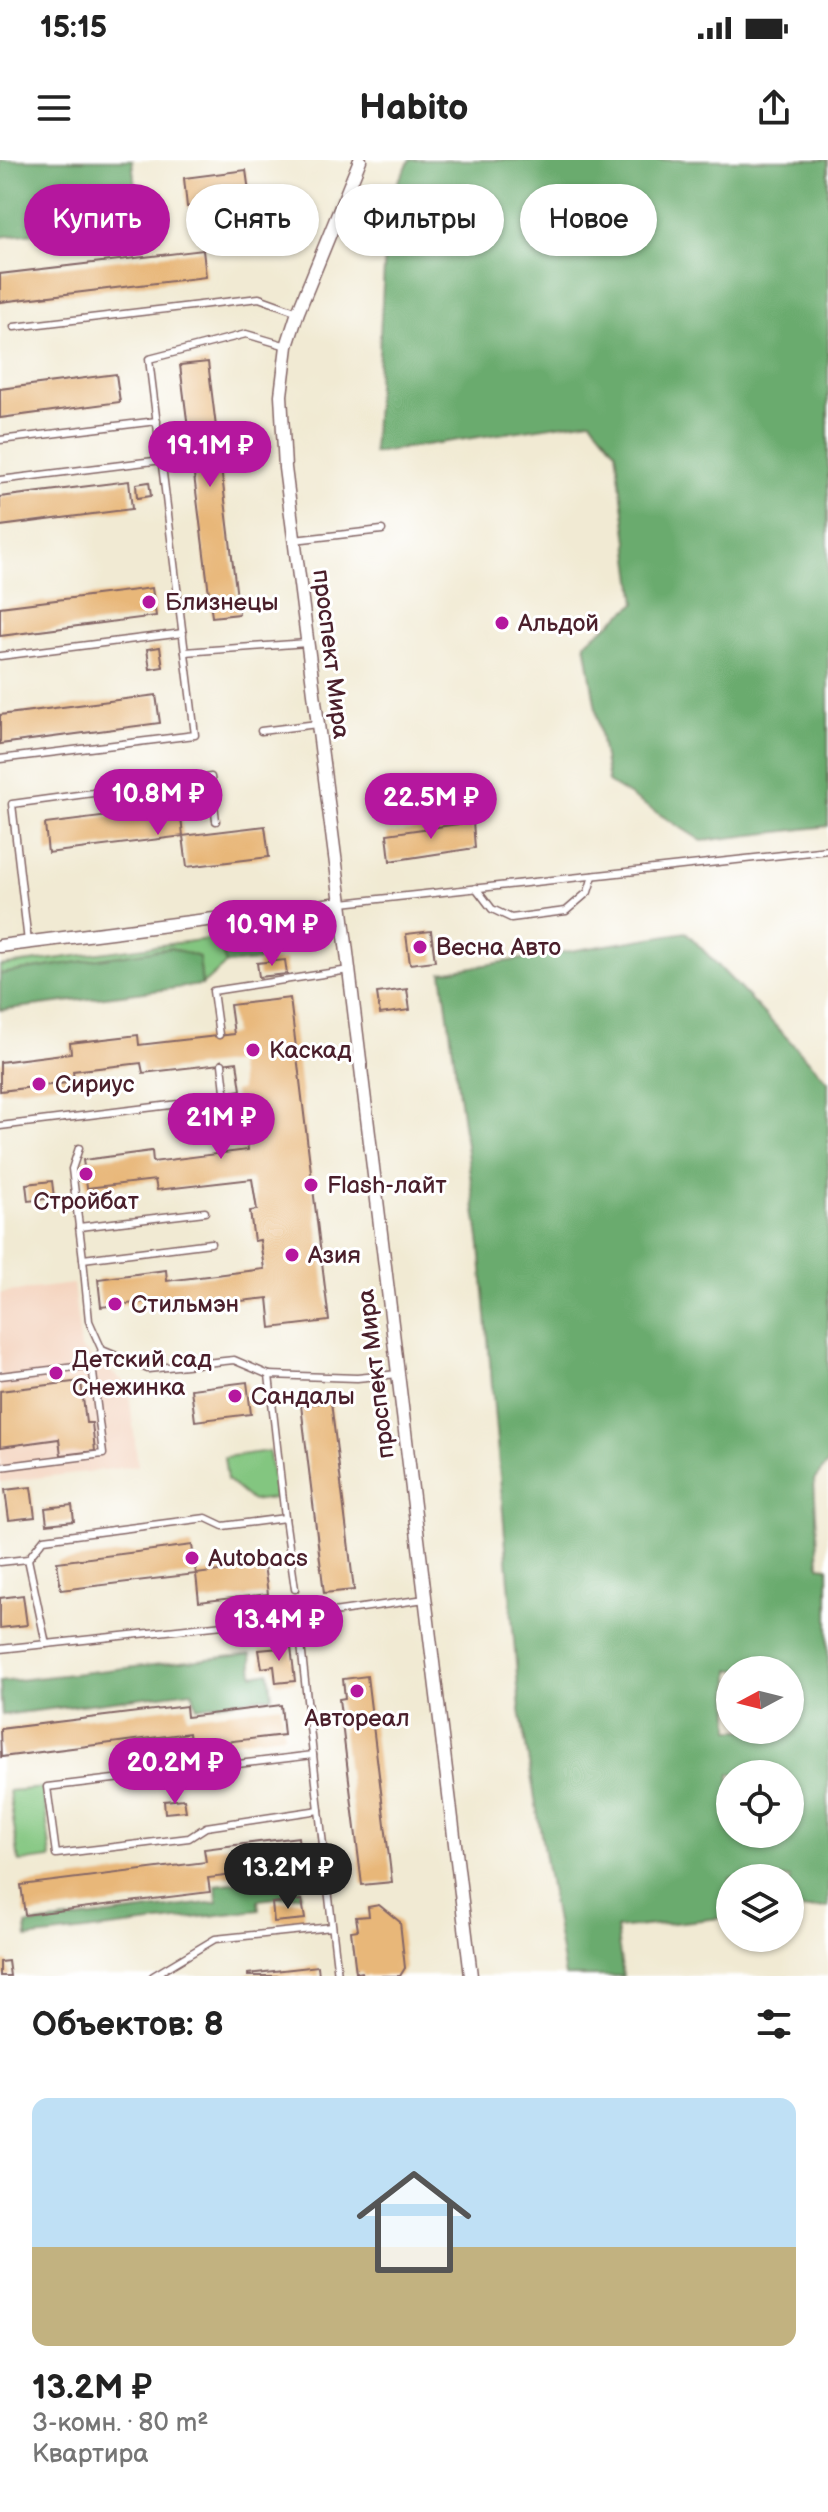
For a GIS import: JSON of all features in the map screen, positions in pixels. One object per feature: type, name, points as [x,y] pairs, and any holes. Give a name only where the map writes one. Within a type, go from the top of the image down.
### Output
[{"type":"street","name":"проспект Мира","points":[[360,160],[287,346],[281,395],[285,468],[471,1976]]},
{"type":"street","points":[[0,946],[341,903]]},
{"type":"lane","points":[[14,327],[259,298],[298,312]]},
{"type":"lane","points":[[0,759],[195,735],[149,359],[246,334],[287,346]]},
{"type":"lane","points":[[0,440],[157,421]]},
{"type":"lane","points":[[0,480],[162,460]]},
{"type":"lane","points":[[294,540],[382,530]]},
{"type":"lane","points":[[0,656],[183,633]]},
{"type":"lane","points":[[185,652],[307,643]]},
{"type":"lane","points":[[261,731],[318,724]]},
{"type":"lane","points":[[28,942],[12,804],[211,777],[216,821]]},
{"type":"lane","points":[[341,903],[828,850]]},
{"type":"lane","points":[[476,888],[492,909],[511,918],[566,911],[588,892],[593,876]]},
{"type":"lane","points":[[219,1035],[213,991],[349,970]]},
{"type":"lane","points":[[222,1064],[228,1118]]},
{"type":"lane","points":[[0,1126],[187,1103]]},
{"type":"lane","points":[[79,1148],[72,1169],[89,1321],[102,1350],[148,1369],[234,1360],[269,1375],[357,1378],[398,1374]]},
{"type":"lane","points":[[79,1227],[205,1212]]},
{"type":"lane","points":[[83,1259],[211,1243]]},
{"type":"lane","points":[[0,1376],[92,1365],[102,1350]]},
{"type":"lane","points":[[0,1467],[103,1454],[92,1365]]},
{"type":"lane","points":[[269,1375],[295,1589]]},
{"type":"lane","points":[[0,1562],[28,1559],[44,1539],[206,1518],[223,1526],[285,1518]]},
{"type":"lane","points":[[28,1559],[46,1644]]},
{"type":"lane","points":[[0,1649],[298,1617],[425,1599]]},
{"type":"lane","points":[[298,1617],[338,1976]]},
{"type":"lane","points":[[313,1755],[47,1787],[56,1854],[189,1838],[206,1827],[319,1810]]},
{"type":"lane","points":[[153,1976],[215,1939],[332,1927]]},
{"type":"shaded area","name":"Детский сад Снежинка","points":[[73,1284],[81,1349],[128,1385],[138,1466],[0,1482],[0,1293]]},
{"type":"green space","points":[[0,160],[132,160],[135,184],[24,184],[24,234],[0,237]]},
{"type":"green space","points":[[410,160],[828,160],[828,826],[702,841],[608,782],[585,643],[636,603],[616,451],[591,420],[373,453],[385,256],[504,256],[504,184],[397,184]]},
{"type":"green space","points":[[285,929],[289,951],[274,953],[270,936],[220,946],[226,964],[202,985],[199,957],[171,948],[0,974],[0,966]]},
{"type":"green space","points":[[686,932],[828,1081],[828,1463],[814,1480],[819,1566],[828,1567],[828,1907],[804,1910],[804,1864],[716,1864],[716,1918],[616,1929],[623,1976],[565,1976],[520,1710],[480,1246],[442,972]]},
{"type":"green space","points":[[270,936],[274,953],[256,961],[226,964],[220,946],[229,941]]},
{"type":"green space","points":[[171,948],[199,957],[202,985],[0,1010],[0,974]]},
{"type":"green space","points":[[269,1451],[275,1498],[252,1501],[227,1480],[224,1457]]},
{"type":"green space","points":[[251,1654],[253,1675],[269,1672],[272,1696],[197,1707],[192,1691],[2,1715],[0,1682]]},
{"type":"green space","points":[[43,1788],[51,1858],[19,1862],[9,1791]]},
{"type":"green space","points":[[299,1875],[301,1895],[258,1900],[259,1910],[27,1938],[26,1925],[217,1902],[216,1885]]},
{"type":"building","points":[[246,170],[248,184],[186,184],[186,197],[184,178]]},
{"type":"building","points":[[186,252],[186,256],[204,256],[206,277],[0,302],[0,274]]},
{"type":"building","points":[[208,362],[239,614],[212,617],[180,365]]},
{"type":"building","points":[[116,374],[120,402],[0,418],[0,389]]},
{"type":"building","points":[[129,481],[132,509],[0,526],[0,497]]},
{"type":"building","points":[[149,482],[151,496],[137,498],[136,484]]},
{"type":"building","points":[[152,588],[156,616],[0,636],[0,607]]},
{"type":"building","points":[[160,647],[163,667],[150,669],[147,649]]},
{"type":"building","points":[[156,695],[160,723],[0,744],[0,715]]},
{"type":"building","points":[[180,807],[183,836],[48,853],[45,824]]},
{"type":"building","points":[[473,822],[475,848],[390,861],[387,834]]},
{"type":"building","points":[[265,826],[269,857],[187,867],[183,836]]},
{"type":"building","name":"Весна Авто","points":[[431,931],[435,961],[410,964],[406,934]]},
{"type":"building","points":[[285,960],[287,974],[259,977],[257,963]]},
{"type":"building","points":[[407,989],[410,1010],[380,1014],[377,993]]},
{"type":"building","points":[[290,998],[329,1321],[271,1328],[268,1298],[171,1309],[170,1299],[101,1307],[98,1279],[166,1270],[167,1281],[264,1269],[260,1240],[254,1241],[250,1211],[257,1210],[252,1179],[157,1190],[155,1180],[87,1188],[83,1160],[152,1151],[153,1162],[248,1150],[244,1119],[237,1120],[234,1091],[241,1090],[237,1062],[143,1073],[141,1063],[73,1071],[74,1082],[0,1091],[0,1062],[71,1053],[70,1043],[138,1035],[139,1045],[234,1034],[230,1005]]},
{"type":"building","points":[[52,1181],[54,1198],[28,1201],[26,1184]]},
{"type":"building","points":[[81,1381],[86,1423],[92,1423],[95,1451],[61,1455],[59,1439],[0,1447],[0,1391]]},
{"type":"building","points":[[247,1382],[251,1414],[195,1421],[191,1389]]},
{"type":"building","points":[[331,1402],[354,1590],[324,1593],[301,1405]]},
{"type":"building","points":[[31,1487],[35,1517],[9,1520],[5,1490]]},
{"type":"building","points":[[72,1505],[74,1521],[47,1524],[45,1508]]},
{"type":"building","points":[[192,1545],[196,1574],[61,1590],[57,1562]]},
{"type":"building","points":[[264,1565],[268,1594],[199,1602],[196,1574]]},
{"type":"building","points":[[23,1595],[27,1625],[0,1628],[0,1598]]},
{"type":"building","points":[[291,1647],[295,1681],[276,1683],[274,1666],[262,1668],[259,1650]]},
{"type":"building","points":[[367,1676],[392,1882],[362,1885],[339,1699],[345,1698],[343,1679]]},
{"type":"building","points":[[281,1705],[284,1735],[191,1746],[189,1733],[1,1757],[0,1729],[186,1706],[187,1717]]},
{"type":"building","points":[[184,1799],[186,1811],[165,1813],[164,1801]]},
{"type":"building","points":[[298,1837],[301,1867],[208,1878],[210,1892],[25,1915],[21,1885],[206,1862],[204,1849]]},
{"type":"building","points":[[302,1900],[305,1919],[274,1922],[272,1903]]},
{"type":"building","points":[[379,1905],[400,1922],[405,1968],[400,1976],[363,1976],[362,1972],[356,1973],[351,1931],[358,1930],[356,1917],[369,1916],[368,1907]]},
{"type":"building","points":[[8,1961],[10,1976],[0,1976],[0,1962]]},
{"type":"building","points":[[318,1966],[319,1976],[248,1976],[248,1974]]},
{"type":"place","name":"Близнецы","points":[[149,602]]},
{"type":"place","name":"Альдой","points":[[502,623]]},
{"type":"place","name":"Весна Авто","points":[[420,947]]},
{"type":"place","name":"Каскад","points":[[253,1050]]},
{"type":"place","name":"Сириус","points":[[39,1084]]},
{"type":"place","name":"Стройбат","points":[[86,1174]]},
{"type":"place","name":"Flash-лайт","points":[[311,1185]]},
{"type":"place","name":"Азия","points":[[292,1255]]},
{"type":"place","name":"Стильмэн","points":[[115,1304]]},
{"type":"place","name":"Детский сад Снежинка","points":[[56,1373]]},
{"type":"place","name":"Сандалы","points":[[235,1396]]},
{"type":"place","name":"Autobacs","points":[[192,1558]]},
{"type":"place","name":"Автореал","points":[[357,1691]]}]
